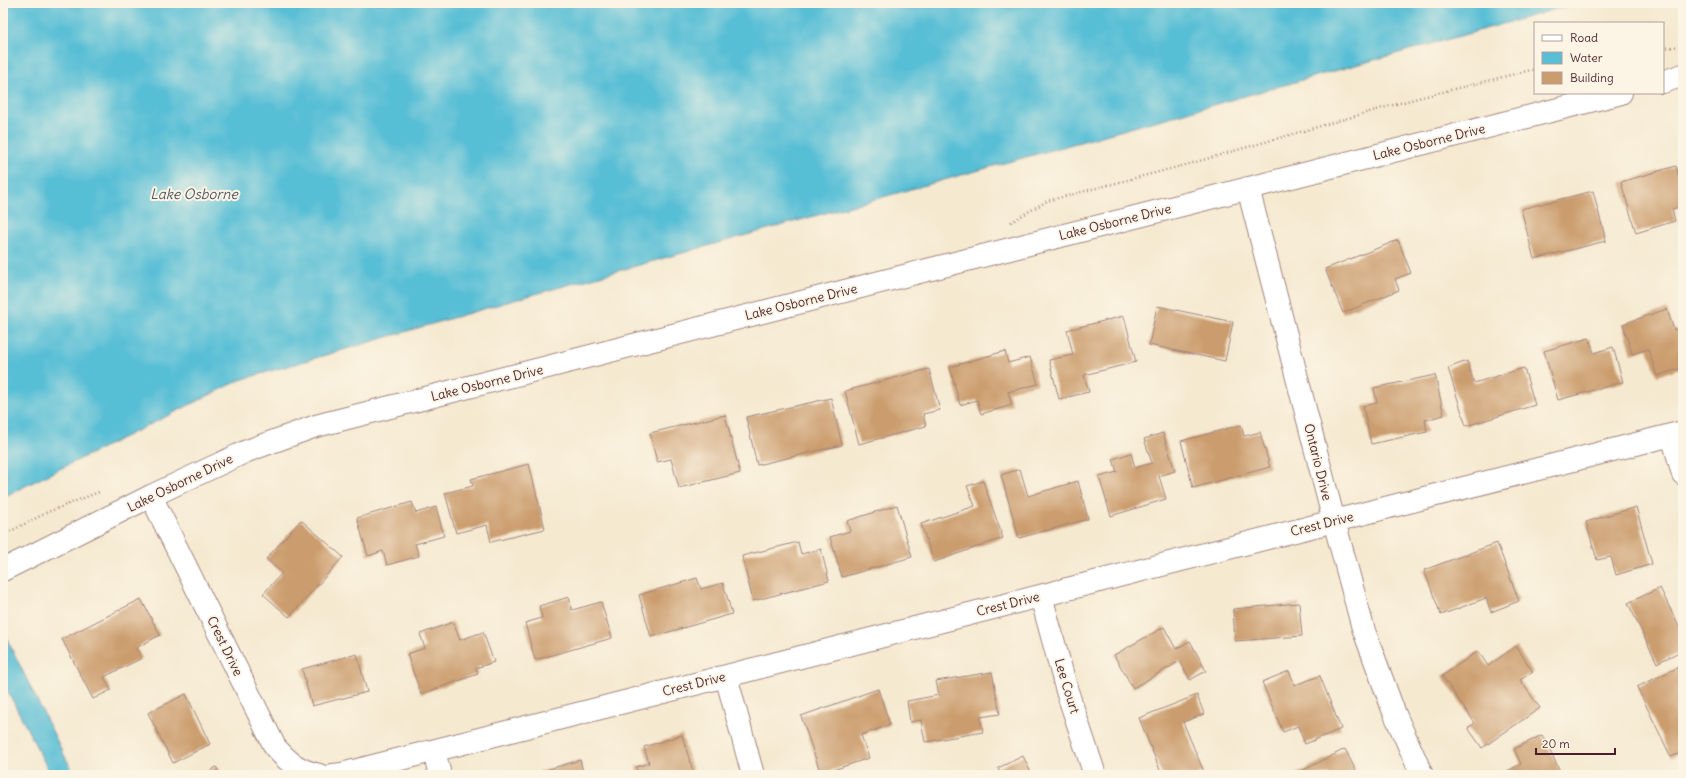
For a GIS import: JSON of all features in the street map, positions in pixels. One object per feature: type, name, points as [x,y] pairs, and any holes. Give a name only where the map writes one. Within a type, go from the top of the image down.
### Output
[{"type":"street","points":[[1664,82],[1683,75]]},
{"type":"street","name":"Lake Osborne Drive","points":[[3,570],[151,496],[247,451],[316,426],[1617,94]]},
{"type":"street","name":"Ontario Drive","points":[[1248,188],[1363,628],[1394,712],[1422,775]]},
{"type":"street","points":[[1678,434],[1683,474]]},
{"type":"street","name":"Crest Drive","points":[[333,775],[434,751],[1678,434]]},
{"type":"street","name":"Crest Drive","points":[[151,496],[275,747],[287,761],[303,771],[319,775]]},
{"type":"street","name":"Lee Court","points":[[1041,596],[1067,691],[1096,775]]},
{"type":"street","points":[[726,676],[753,775]]},
{"type":"street","points":[[434,751],[440,775]]},
{"type":"path","points":[[1664,48],[1683,46]]},
{"type":"water","name":"Lake Osborne","points":[[3,3],[1578,3],[521,298],[240,380],[3,497]]},
{"type":"water","points":[[3,631],[75,775],[51,775],[3,682]]},
{"type":"building","points":[[1676,166],[1679,178],[1683,177],[1683,206],[1672,209],[1675,221],[1636,233],[1621,182]]},
{"type":"building","points":[[1593,191],[1606,241],[1534,259],[1521,209]]},
{"type":"building","points":[[1398,240],[1411,273],[1395,279],[1399,290],[1343,313],[1325,269]]},
{"type":"building","points":[[1157,306],[1233,322],[1225,361],[1149,345]]},
{"type":"building","points":[[1667,309],[1674,330],[1683,327],[1683,367],[1657,376],[1648,349],[1632,354],[1623,324]]},
{"type":"building","points":[[1124,316],[1136,362],[1084,375],[1089,392],[1059,399],[1049,360],[1073,355],[1067,330]]},
{"type":"building","points":[[1589,338],[1594,353],[1613,347],[1623,382],[1558,400],[1544,351]]},
{"type":"building","points":[[1005,351],[1008,363],[1030,357],[1038,384],[1008,392],[1012,405],[981,414],[977,400],[960,405],[950,367]]},
{"type":"building","points":[[1467,361],[1474,383],[1524,368],[1535,405],[1466,426],[1448,368]]},
{"type":"building","points":[[929,369],[940,410],[923,414],[926,426],[859,444],[845,391]]},
{"type":"building","points":[[1435,375],[1444,415],[1425,420],[1427,432],[1371,444],[1363,406],[1377,403],[1374,388]]},
{"type":"building","points":[[831,398],[842,445],[757,465],[746,417]]},
{"type":"building","points":[[725,415],[740,473],[679,488],[671,459],[657,462],[650,433]]},
{"type":"building","points":[[1241,425],[1244,436],[1260,432],[1270,467],[1193,488],[1181,441]]},
{"type":"building","points":[[1163,433],[1175,471],[1159,476],[1166,499],[1111,516],[1099,477],[1117,472],[1113,459],[1131,453],[1135,468],[1152,463],[1144,439]]},
{"type":"building","points":[[529,464],[545,529],[491,542],[487,525],[456,533],[445,493],[473,486],[471,479]]},
{"type":"building","points":[[1020,469],[1028,496],[1078,481],[1088,519],[1019,538],[1001,475]]},
{"type":"building","points":[[983,481],[1003,538],[934,562],[921,524],[975,506],[967,486]]},
{"type":"building","points":[[412,502],[416,513],[436,507],[444,536],[415,544],[419,556],[387,565],[383,551],[368,556],[357,518]]},
{"type":"building","points":[[897,505],[912,557],[842,577],[830,537],[850,531],[847,521]]},
{"type":"building","points":[[1636,507],[1652,564],[1616,575],[1611,557],[1597,560],[1586,522]]},
{"type":"building","points":[[301,520],[343,557],[289,617],[263,594],[282,573],[266,559]]},
{"type":"building","points":[[798,542],[801,554],[821,549],[829,581],[753,601],[742,556]]},
{"type":"building","points":[[1497,543],[1519,601],[1491,612],[1486,598],[1441,615],[1424,570]]},
{"type":"building","points":[[697,578],[701,589],[723,583],[732,614],[651,637],[639,595]]},
{"type":"building","points":[[1660,588],[1683,635],[1683,650],[1657,663],[1628,603]]},
{"type":"building","points":[[569,597],[572,610],[601,602],[612,638],[535,660],[525,623],[542,618],[539,606]]},
{"type":"building","points":[[141,599],[160,635],[136,648],[142,658],[104,677],[111,690],[93,699],[62,639]]},
{"type":"building","points":[[1299,603],[1302,636],[1235,641],[1233,609]]},
{"type":"building","points":[[453,622],[460,640],[483,632],[494,662],[476,668],[478,674],[421,694],[407,654],[425,648],[420,634]]},
{"type":"building","points":[[1164,627],[1176,649],[1190,641],[1206,671],[1190,680],[1180,661],[1133,688],[1114,655]]},
{"type":"building","points":[[1516,646],[1533,672],[1520,680],[1540,708],[1482,748],[1468,728],[1475,723],[1442,676],[1478,651],[1488,666]]},
{"type":"building","points":[[357,654],[367,692],[312,706],[302,669]]},
{"type":"building","points":[[1683,665],[1683,752],[1671,757],[1637,687]]},
{"type":"building","points":[[1289,671],[1295,685],[1320,676],[1341,729],[1305,744],[1298,726],[1283,732],[1262,682]]},
{"type":"building","points":[[992,672],[1000,714],[980,717],[983,732],[925,742],[921,720],[910,722],[907,701],[939,695],[936,681]]},
{"type":"building","points":[[878,689],[890,725],[861,735],[869,758],[821,774],[801,716]]},
{"type":"building","points":[[186,694],[210,744],[173,763],[148,713]]},
{"type":"building","points":[[1197,695],[1204,714],[1183,722],[1204,772],[1196,775],[1162,775],[1139,718]]},
{"type":"building","points":[[682,735],[694,775],[638,775],[636,767],[649,763],[644,747]]},
{"type":"building","points":[[1542,735],[1562,775],[1499,775],[1521,764],[1514,749]]},
{"type":"building","points":[[1345,749],[1358,775],[1294,775]]},
{"type":"building","points":[[1023,756],[1032,775],[1001,775],[998,768]]},
{"type":"building","points":[[580,760],[584,775],[540,775],[539,772]]},
{"type":"building","points":[[216,767],[222,775],[205,775]]}]
